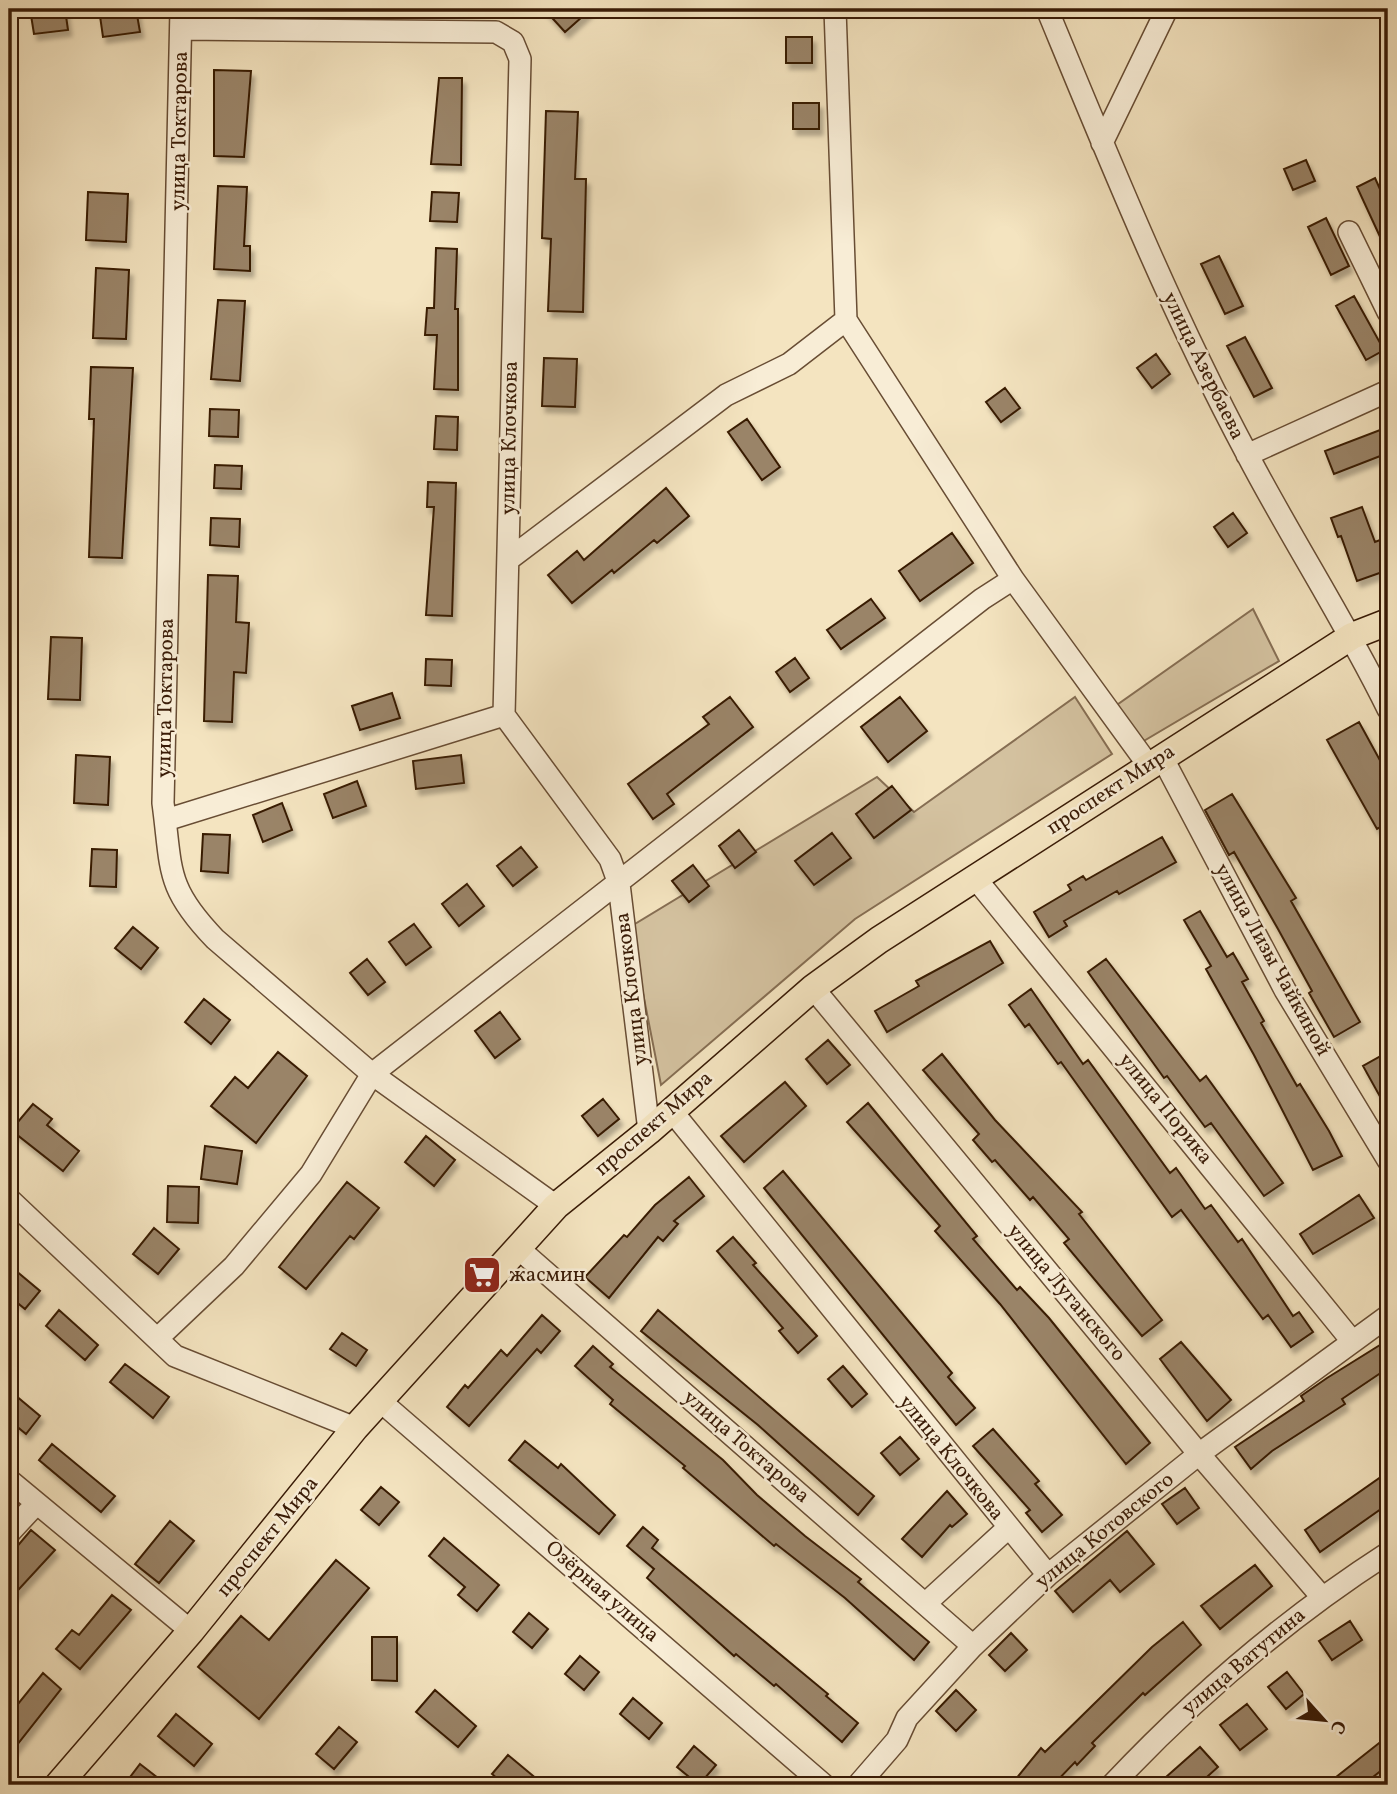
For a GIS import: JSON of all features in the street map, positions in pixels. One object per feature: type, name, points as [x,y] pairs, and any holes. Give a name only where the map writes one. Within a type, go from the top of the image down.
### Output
[{"type":"main road","name":"проспект Мира","points":[[58,1785],[191,1631],[379,1400],[556,1206],[649,1131],[813,988],[879,940],[1352,636],[1388,622]]},
{"type":"street","points":[[508,560],[726,395],[789,364],[846,320],[835,9]]},
{"type":"street","name":"улица Азербаева","points":[[1047,9],[1170,302],[1247,455],[1352,636],[1388,709]]},
{"type":"street","points":[[1102,143],[1167,9]]},
{"type":"street","name":"улица Клочкова","points":[[181,19],[496,32],[513,42],[520,59],[504,715],[610,859],[619,884],[649,1131]]},
{"type":"street","name":"улица Токтарова","points":[[181,19],[163,803],[170,868],[177,892],[194,917],[253,973],[372,1074],[556,1206]]},
{"type":"street","points":[[1349,232],[1388,312]]},
{"type":"street","name":"улица Лизы Чайкиной","points":[[846,320],[1013,579],[1156,761],[1285,990],[1388,1160]]},
{"type":"street","points":[[1247,455],[1388,391]]},
{"type":"street","points":[[158,1338],[234,1266],[311,1174],[372,1074],[982,599],[1013,579]]},
{"type":"street","points":[[166,821],[504,715]]},
{"type":"street","name":"улица Порика","points":[[976,879],[1352,1341]]},
{"type":"street","name":"улица Луганского","points":[[813,988],[1199,1454],[1321,1596]]},
{"type":"street","name":"улица Клочкова","points":[[671,1110],[1048,1576]]},
{"type":"street","points":[[9,1199],[175,1356],[355,1428]]},
{"type":"street","name":"улица Токтарова","points":[[519,1249],[973,1646]]},
{"type":"street","name":"улица Котовского","points":[[859,1785],[897,1740],[907,1718],[973,1646],[1048,1576],[1199,1454],[1388,1316]]},
{"type":"street","name":"Озёрная улица","points":[[379,1400],[824,1785]]},
{"type":"street","points":[[9,1480],[191,1631]]},
{"type":"street","points":[[9,1533],[36,1504]]},
{"type":"street","points":[[925,1604],[1008,1528]]},
{"type":"street","name":"улица Ватутина","points":[[1112,1785],[1163,1731],[1321,1596],[1388,1553]]},
{"type":"shaded area","points":[[1253,609],[1279,661],[1142,742],[1114,707]]},
{"type":"shaded area","points":[[1075,697],[1112,754],[855,919],[661,1085],[630,927],[877,777],[914,812]]},
{"type":"building","points":[[30,9],[65,9],[68,30],[34,34]]},
{"type":"building","points":[[99,9],[136,9],[140,32],[103,37]]},
{"type":"building","points":[[544,9],[591,9],[565,32]]},
{"type":"building","points":[[786,37],[812,37],[812,63],[786,63]]},
{"type":"building","points":[[214,70],[251,71],[244,157],[214,156]]},
{"type":"building","points":[[439,78],[462,78],[461,165],[431,164]]},
{"type":"building","points":[[793,103],[819,103],[819,129],[793,129]]},
{"type":"building","points":[[546,111],[578,112],[575,179],[586,179],[583,312],[548,311],[551,239],[542,238]]},
{"type":"building","points":[[1306,160],[1315,181],[1293,190],[1284,169]]},
{"type":"building","points":[[1375,178],[1388,207],[1388,254],[1357,187]]},
{"type":"building","points":[[218,186],[247,187],[244,246],[250,246],[250,271],[214,269]]},
{"type":"building","points":[[88,192],[128,194],[126,242],[86,240]]},
{"type":"building","points":[[432,192],[459,193],[457,222],[430,221]]},
{"type":"building","points":[[1326,218],[1349,266],[1331,275],[1308,227]]},
{"type":"building","points":[[436,248],[457,249],[455,309],[458,309],[458,390],[434,389],[437,335],[425,335],[427,308],[434,308]]},
{"type":"building","points":[[1219,256],[1243,306],[1225,314],[1201,264]]},
{"type":"building","points":[[96,268],[129,270],[126,339],[93,338]]},
{"type":"building","points":[[1354,296],[1384,350],[1366,360],[1336,306]]},
{"type":"building","points":[[218,300],[245,301],[240,381],[211,379]]},
{"type":"building","points":[[1245,337],[1272,388],[1254,397],[1227,346]]},
{"type":"building","points":[[1156,354],[1170,374],[1152,388],[1137,368]]},
{"type":"building","points":[[544,358],[577,359],[575,407],[542,406]]},
{"type":"building","points":[[91,367],[133,368],[122,558],[89,557],[94,419],[89,419]]},
{"type":"building","points":[[1005,388],[1020,408],[1001,422],[986,402]]},
{"type":"building","points":[[210,409],[239,410],[238,437],[209,436]]},
{"type":"building","points":[[436,416],[458,417],[457,450],[434,449]]},
{"type":"building","points":[[747,419],[780,467],[762,480],[728,432]]},
{"type":"building","points":[[1388,427],[1388,453],[1334,474],[1325,451]]},
{"type":"building","points":[[215,465],[242,466],[241,489],[214,488]]},
{"type":"building","points":[[428,482],[456,483],[452,616],[426,615],[434,507],[427,507]]},
{"type":"building","points":[[666,488],[689,516],[657,543],[654,540],[614,573],[612,570],[572,603],[548,575],[577,551],[584,560]]},
{"type":"building","points":[[1362,507],[1375,542],[1388,537],[1388,570],[1357,581],[1341,536],[1338,537],[1331,518]]},
{"type":"building","points":[[1233,513],[1247,533],[1228,547],[1214,527]]},
{"type":"building","points":[[211,518],[240,519],[239,547],[210,545]]},
{"type":"building","points":[[952,533],[973,563],[920,601],[899,571]]},
{"type":"building","points":[[208,575],[238,576],[236,622],[249,623],[246,673],[234,672],[232,722],[204,721]]},
{"type":"building","points":[[871,599],[885,618],[841,649],[827,630]]},
{"type":"building","points":[[51,637],[82,638],[80,700],[48,699]]},
{"type":"building","points":[[795,658],[809,678],[790,692],[776,672]]},
{"type":"building","points":[[426,659],[452,660],[451,686],[425,685]]},
{"type":"building","points":[[392,693],[400,718],[360,730],[352,706]]},
{"type":"building","points":[[730,697],[753,727],[667,794],[674,804],[653,819],[628,784],[709,724],[703,717]]},
{"type":"building","points":[[900,697],[927,731],[888,762],[861,727]]},
{"type":"building","points":[[1359,722],[1388,775],[1388,823],[1377,829],[1327,740]]},
{"type":"building","points":[[76,755],[110,757],[108,805],[74,803]]},
{"type":"building","points":[[461,755],[464,783],[416,789],[413,761]]},
{"type":"building","points":[[357,781],[366,806],[333,818],[324,794]]},
{"type":"building","points":[[892,786],[911,810],[874,838],[856,814]]},
{"type":"building","points":[[1232,794],[1296,898],[1291,901],[1360,1022],[1334,1037],[1278,929],[1234,852],[1229,855],[1205,810]]},
{"type":"building","points":[[282,803],[292,830],[263,842],[253,815]]},
{"type":"building","points":[[739,830],[756,852],[735,868],[719,846]]},
{"type":"building","points":[[832,833],[851,858],[814,885],[795,861]]},
{"type":"building","points":[[203,834],[230,835],[228,873],[201,871]]},
{"type":"building","points":[[1162,837],[1176,862],[1064,921],[1067,926],[1049,937],[1034,912],[1071,890],[1068,885],[1083,876],[1086,880]]},
{"type":"building","points":[[521,847],[537,867],[513,886],[497,866]]},
{"type":"building","points":[[92,849],[117,850],[116,887],[90,886]]},
{"type":"building","points":[[693,865],[709,886],[689,902],[672,881]]},
{"type":"building","points":[[467,884],[484,906],[459,926],[442,904]]},
{"type":"building","points":[[1200,911],[1227,957],[1233,953],[1248,979],[1242,982],[1264,1021],[1261,1023],[1342,1156],[1313,1170],[1206,969],[1211,966],[1184,920]]},
{"type":"building","points":[[414,924],[431,947],[406,965],[389,942]]},
{"type":"building","points":[[133,927],[158,948],[141,969],[115,948]]},
{"type":"building","points":[[990,941],[1003,963],[887,1032],[875,1011],[919,986],[916,981]]},
{"type":"building","points":[[367,959],[385,982],[368,995],[350,973]]},
{"type":"building","points":[[1106,959],[1200,1081],[1206,1076],[1283,1183],[1264,1196],[1211,1123],[1205,1127],[1167,1076],[1164,1078],[1088,972]]},
{"type":"building","points":[[1031,989],[1083,1064],[1088,1060],[1170,1173],[1176,1168],[1205,1209],[1211,1205],[1238,1242],[1242,1239],[1293,1316],[1299,1312],[1313,1332],[1291,1347],[1268,1315],[1263,1319],[1181,1210],[1172,1217],[1061,1062],[1058,1064],[1029,1024],[1025,1027],[1009,1005]]},
{"type":"building","points":[[204,999],[230,1020],[211,1044],[185,1022]]},
{"type":"building","points":[[500,1012],[520,1039],[495,1058],[475,1031]]},
{"type":"building","points":[[828,1040],[850,1065],[827,1084],[806,1059]]},
{"type":"building","points":[[278,1052],[307,1076],[256,1143],[211,1106],[235,1077],[248,1088]]},
{"type":"building","points":[[1388,1052],[1388,1111],[1363,1066]]},
{"type":"building","points":[[942,1054],[995,1120],[1082,1212],[1079,1214],[1162,1320],[1142,1336],[1064,1243],[1069,1239],[1033,1197],[1030,1200],[995,1160],[992,1162],[973,1140],[979,1134],[923,1070]]},
{"type":"building","points":[[785,1082],[806,1106],[744,1162],[721,1136]]},
{"type":"building","points":[[603,1099],[619,1119],[598,1136],[582,1116]]},
{"type":"building","points":[[868,1103],[977,1236],[973,1239],[1017,1290],[1020,1287],[1049,1318],[1150,1443],[1126,1464],[1000,1304],[935,1231],[940,1226],[847,1122]]},
{"type":"building","points":[[33,1104],[52,1119],[47,1125],[79,1151],[63,1171],[11,1130]]},
{"type":"building","points":[[426,1136],[455,1160],[434,1186],[405,1162]]},
{"type":"building","points":[[205,1146],[242,1151],[237,1184],[201,1179]]},
{"type":"building","points":[[783,1171],[952,1373],[948,1377],[975,1408],[956,1425],[764,1188]]},
{"type":"building","points":[[689,1177],[704,1196],[674,1221],[678,1224],[663,1241],[658,1237],[609,1298],[585,1277],[624,1235],[627,1237],[655,1205]]},
{"type":"building","points":[[347,1182],[379,1208],[354,1239],[350,1236],[306,1289],[279,1267]]},
{"type":"building","points":[[168,1186],[199,1187],[198,1223],[167,1222]]},
{"type":"building","points":[[1359,1195],[1374,1218],[1313,1254],[1300,1234]]},
{"type":"building","points":[[154,1228],[179,1249],[158,1274],[133,1254]]},
{"type":"building","points":[[733,1237],[756,1263],[753,1265],[817,1336],[798,1353],[779,1331],[783,1328],[717,1251]]},
{"type":"building","points":[[9,1265],[40,1291],[25,1309],[9,1296]]},
{"type":"building","points":[[59,1310],[98,1345],[85,1360],[46,1326]]},
{"type":"building","points":[[658,1310],[874,1496],[858,1515],[758,1425],[641,1331]]},
{"type":"building","points":[[542,1315],[560,1331],[541,1353],[537,1349],[469,1426],[447,1407],[465,1385],[468,1388],[501,1350],[507,1356]]},
{"type":"building","points":[[342,1333],[367,1350],[356,1366],[330,1349]]},
{"type":"building","points":[[1388,1340],[1388,1368],[1342,1399],[1345,1404],[1272,1451],[1251,1469],[1235,1447],[1304,1401],[1301,1396]]},
{"type":"building","points":[[1181,1342],[1231,1400],[1207,1421],[1160,1359]]},
{"type":"building","points":[[593,1346],[613,1364],[610,1367],[723,1460],[757,1495],[861,1579],[858,1582],[929,1642],[914,1660],[845,1598],[776,1544],[774,1546],[683,1468],[685,1466],[610,1404],[613,1400],[575,1366]]},
{"type":"building","points":[[125,1364],[169,1397],[153,1418],[110,1382]]},
{"type":"building","points":[[843,1366],[867,1394],[852,1407],[828,1379]]},
{"type":"building","points":[[9,1390],[40,1416],[26,1434],[9,1420]]},
{"type":"building","points":[[993,1429],[1039,1481],[1035,1484],[1062,1515],[1042,1532],[1026,1513],[1030,1510],[973,1446]]},
{"type":"building","points":[[900,1437],[919,1459],[900,1475],[881,1453]]},
{"type":"building","points":[[525,1441],[558,1468],[561,1464],[615,1515],[599,1534],[509,1460]]},
{"type":"building","points":[[52,1444],[115,1496],[101,1512],[39,1460]]},
{"type":"building","points":[[1388,1472],[1388,1504],[1320,1552],[1305,1530]]},
{"type":"building","points":[[381,1487],[399,1502],[379,1525],[361,1510]]},
{"type":"building","points":[[1185,1488],[1199,1508],[1177,1524],[1162,1504]]},
{"type":"building","points":[[947,1491],[967,1514],[952,1527],[950,1525],[922,1557],[902,1539]]},
{"type":"building","points":[[170,1521],[194,1541],[159,1583],[135,1564]]},
{"type":"building","points":[[643,1527],[658,1540],[652,1548],[828,1694],[826,1696],[858,1723],[842,1742],[776,1684],[774,1686],[736,1654],[734,1656],[647,1578],[654,1569],[627,1546]]},
{"type":"building","points":[[31,1530],[55,1550],[9,1600],[9,1556]]},
{"type":"building","points":[[1127,1531],[1154,1564],[1120,1592],[1110,1580],[1073,1612],[1055,1591]]},
{"type":"building","points":[[444,1538],[499,1585],[477,1611],[458,1595],[465,1587],[429,1556]]},
{"type":"building","points":[[336,1560],[369,1588],[259,1719],[198,1667],[241,1616],[269,1640]]},
{"type":"building","points":[[1255,1565],[1272,1586],[1220,1629],[1201,1606]]},
{"type":"building","points":[[112,1595],[131,1610],[80,1669],[56,1649],[72,1630],[79,1635]]},
{"type":"building","points":[[529,1613],[548,1629],[532,1648],[513,1632]]},
{"type":"building","points":[[1350,1621],[1362,1640],[1332,1660],[1319,1641]]},
{"type":"building","points":[[1183,1622],[1201,1645],[1145,1695],[1143,1693],[1092,1743],[1095,1746],[1077,1765],[1075,1762],[1053,1785],[1011,1785],[1041,1748],[1045,1752],[1152,1647]]},
{"type":"building","points":[[1011,1633],[1027,1650],[1005,1671],[989,1655]]},
{"type":"building","points":[[372,1637],[397,1637],[397,1681],[372,1680]]},
{"type":"building","points":[[580,1656],[599,1672],[584,1690],[565,1674]]},
{"type":"building","points":[[1287,1672],[1304,1694],[1286,1709],[1268,1687]]},
{"type":"building","points":[[43,1673],[61,1689],[9,1755],[9,1715]]},
{"type":"building","points":[[435,1690],[476,1726],[458,1747],[416,1712]]},
{"type":"building","points":[[956,1690],[976,1710],[956,1731],[936,1711]]},
{"type":"building","points":[[633,1698],[662,1723],[649,1739],[620,1714]]},
{"type":"building","points":[[1247,1704],[1267,1729],[1240,1750],[1220,1725]]},
{"type":"building","points":[[176,1714],[212,1744],[194,1766],[158,1736]]},
{"type":"building","points":[[339,1727],[357,1742],[334,1769],[316,1754]]},
{"type":"building","points":[[1388,1736],[1388,1765],[1363,1785],[1326,1785]]},
{"type":"building","points":[[694,1746],[716,1765],[699,1785],[677,1767]]},
{"type":"building","points":[[1200,1747],[1218,1767],[1198,1785],[1157,1785]]},
{"type":"building","points":[[508,1755],[544,1785],[505,1785],[492,1774]]},
{"type":"building","points":[[140,1764],[167,1785],[124,1785]]},
{"type":"place","name":"жасмин","points":[[482,1275]]}]
